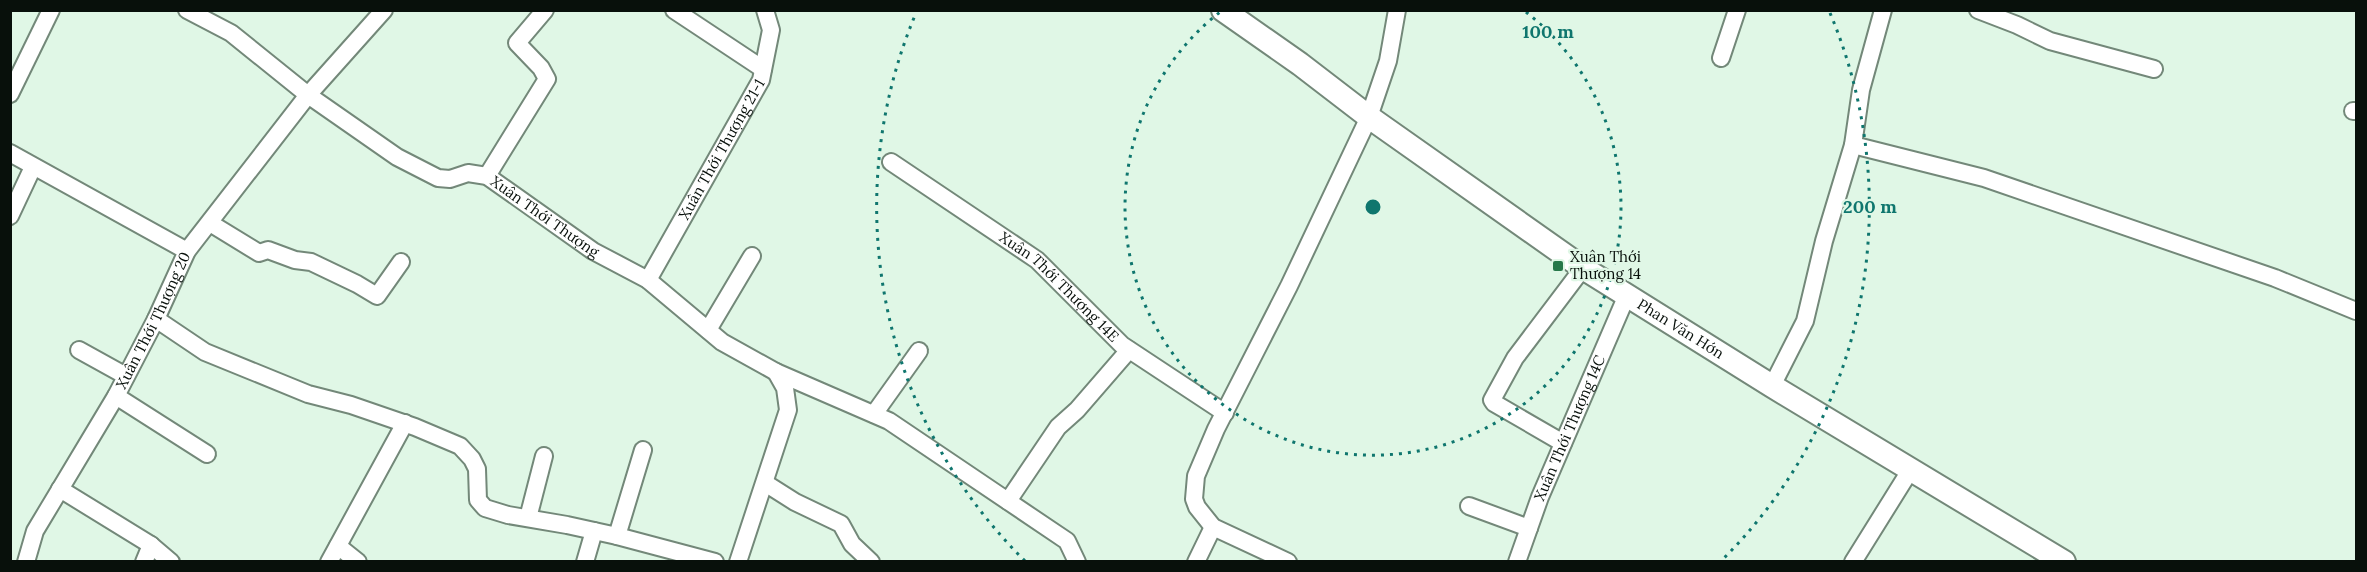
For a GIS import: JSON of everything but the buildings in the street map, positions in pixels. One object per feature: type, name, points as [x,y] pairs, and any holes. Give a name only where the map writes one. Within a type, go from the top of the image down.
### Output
[{"type":"main road","name":"Phan Văn Hớn","points":[[1223,10],[1369,117],[1583,268],[1772,386],[2064,561]]},
{"type":"street","points":[[10,94],[51,10]]},
{"type":"street","name":"Xuân Thới Thượng","points":[[188,10],[231,33],[308,95],[397,157],[432,175],[450,179],[468,173],[487,176],[593,251],[648,280],[722,342],[776,372],[889,421],[1066,541],[1077,561]]},
{"type":"street","name":"Xuân Thới Thượng 20","points":[[26,561],[36,531],[116,396],[156,319],[187,251],[308,95],[384,10]]},
{"type":"street","points":[[487,176],[547,79],[541,68],[517,43],[545,10]]},
{"type":"street","points":[[674,10],[763,69]]},
{"type":"street","name":"Xuân Thới Thượng 21-1","points":[[648,280],[761,80],[771,30],[765,10]]},
{"type":"street","points":[[1288,561],[1213,526],[1197,507],[1194,499],[1196,476],[1369,117],[1388,61],[1397,10]]},
{"type":"street","points":[[1721,58],[1737,10]]},
{"type":"street","points":[[1772,386],[1805,321],[1824,241],[1852,145],[1861,90],[1883,10]]},
{"type":"street","points":[[1978,10],[2021,18],[2050,40],[2154,69]]},
{"type":"street","points":[[1852,145],[1984,178],[2275,278],[2356,311]]},
{"type":"street","points":[[10,153],[187,251]]},
{"type":"street","name":"Xuân Thới Thượng 14E","points":[[891,162],[1037,260],[1122,345],[1225,413]]},
{"type":"street","points":[[10,216],[33,167]]},
{"type":"street","points":[[210,223],[259,253],[268,250],[295,260],[311,262],[362,286],[377,297],[401,262]]},
{"type":"street","points":[[708,330],[752,256]]},
{"type":"street","points":[[1563,443],[1492,400],[1515,358],[1583,268]]},
{"type":"street","name":"Xuân Thới Thượng 14C","points":[[1517,561],[1563,443],[1627,296]]},
{"type":"street","points":[[156,319],[205,352],[308,394],[405,423],[460,447],[472,459],[477,469],[478,500],[485,508],[617,536],[715,561]]},
{"type":"street","points":[[79,350],[126,376]]},
{"type":"street","points":[[1008,501],[1058,428],[1077,410],[1129,350]]},
{"type":"street","points":[[874,414],[918,351]]},
{"type":"street","points":[[738,561],[788,410],[785,388],[776,372]]},
{"type":"street","points":[[116,396],[207,454]]},
{"type":"street","points":[[329,561],[405,423]]},
{"type":"street","points":[[617,536],[643,450]]},
{"type":"street","points":[[528,518],[544,456]]},
{"type":"street","points":[[1853,561],[1911,469]]},
{"type":"street","points":[[765,483],[795,502],[841,524],[852,544],[871,561]]},
{"type":"street","points":[[60,489],[151,544],[171,561]]},
{"type":"street","points":[[1469,506],[1529,528]]},
{"type":"street","points":[[1196,561],[1213,526]]},
{"type":"street","points":[[585,561],[594,531]]},
{"type":"street","points":[[144,561],[151,544]]},
{"type":"street","points":[[338,546],[358,561]]},
{"type":"place","name":"Xuân Thới Thượng 14","points":[[1558,266]]}]
